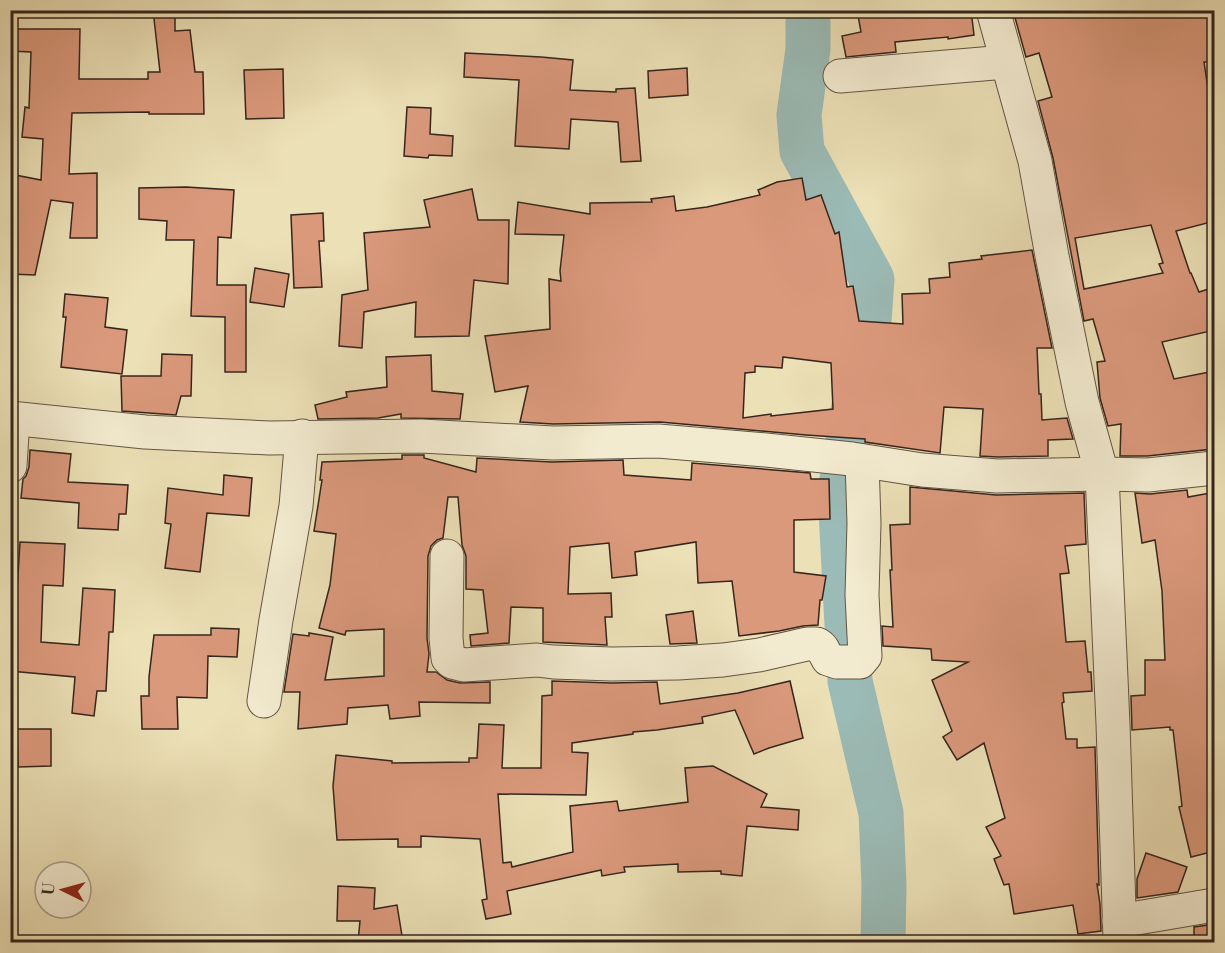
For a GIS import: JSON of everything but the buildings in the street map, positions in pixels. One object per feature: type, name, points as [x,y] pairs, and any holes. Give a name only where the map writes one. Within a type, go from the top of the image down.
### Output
[{"type":"street","points":[[993,10],[1035,161],[1082,402],[1102,474],[1120,932],[1215,905]]},
{"type":"street","points":[[840,76],[1006,62]]},
{"type":"street","points":[[10,466],[12,418],[145,432],[269,438],[421,436],[553,443],[658,441],[851,459],[922,470],[997,476],[1148,475],[1215,468]]},
{"type":"street","points":[[264,701],[296,506],[302,436]]},
{"type":"street","points":[[447,556],[446,638],[448,658],[452,662],[464,665],[537,660],[612,664],[678,663],[741,658],[807,644],[817,644],[828,659],[848,662],[865,656],[862,595],[864,523],[851,459]]},
{"type":"waterway","points":[[808,10],[808,49],[799,115],[802,151],[872,279],[867,349],[852,415],[840,492],[850,681],[881,813],[884,885],[883,942]]}]
